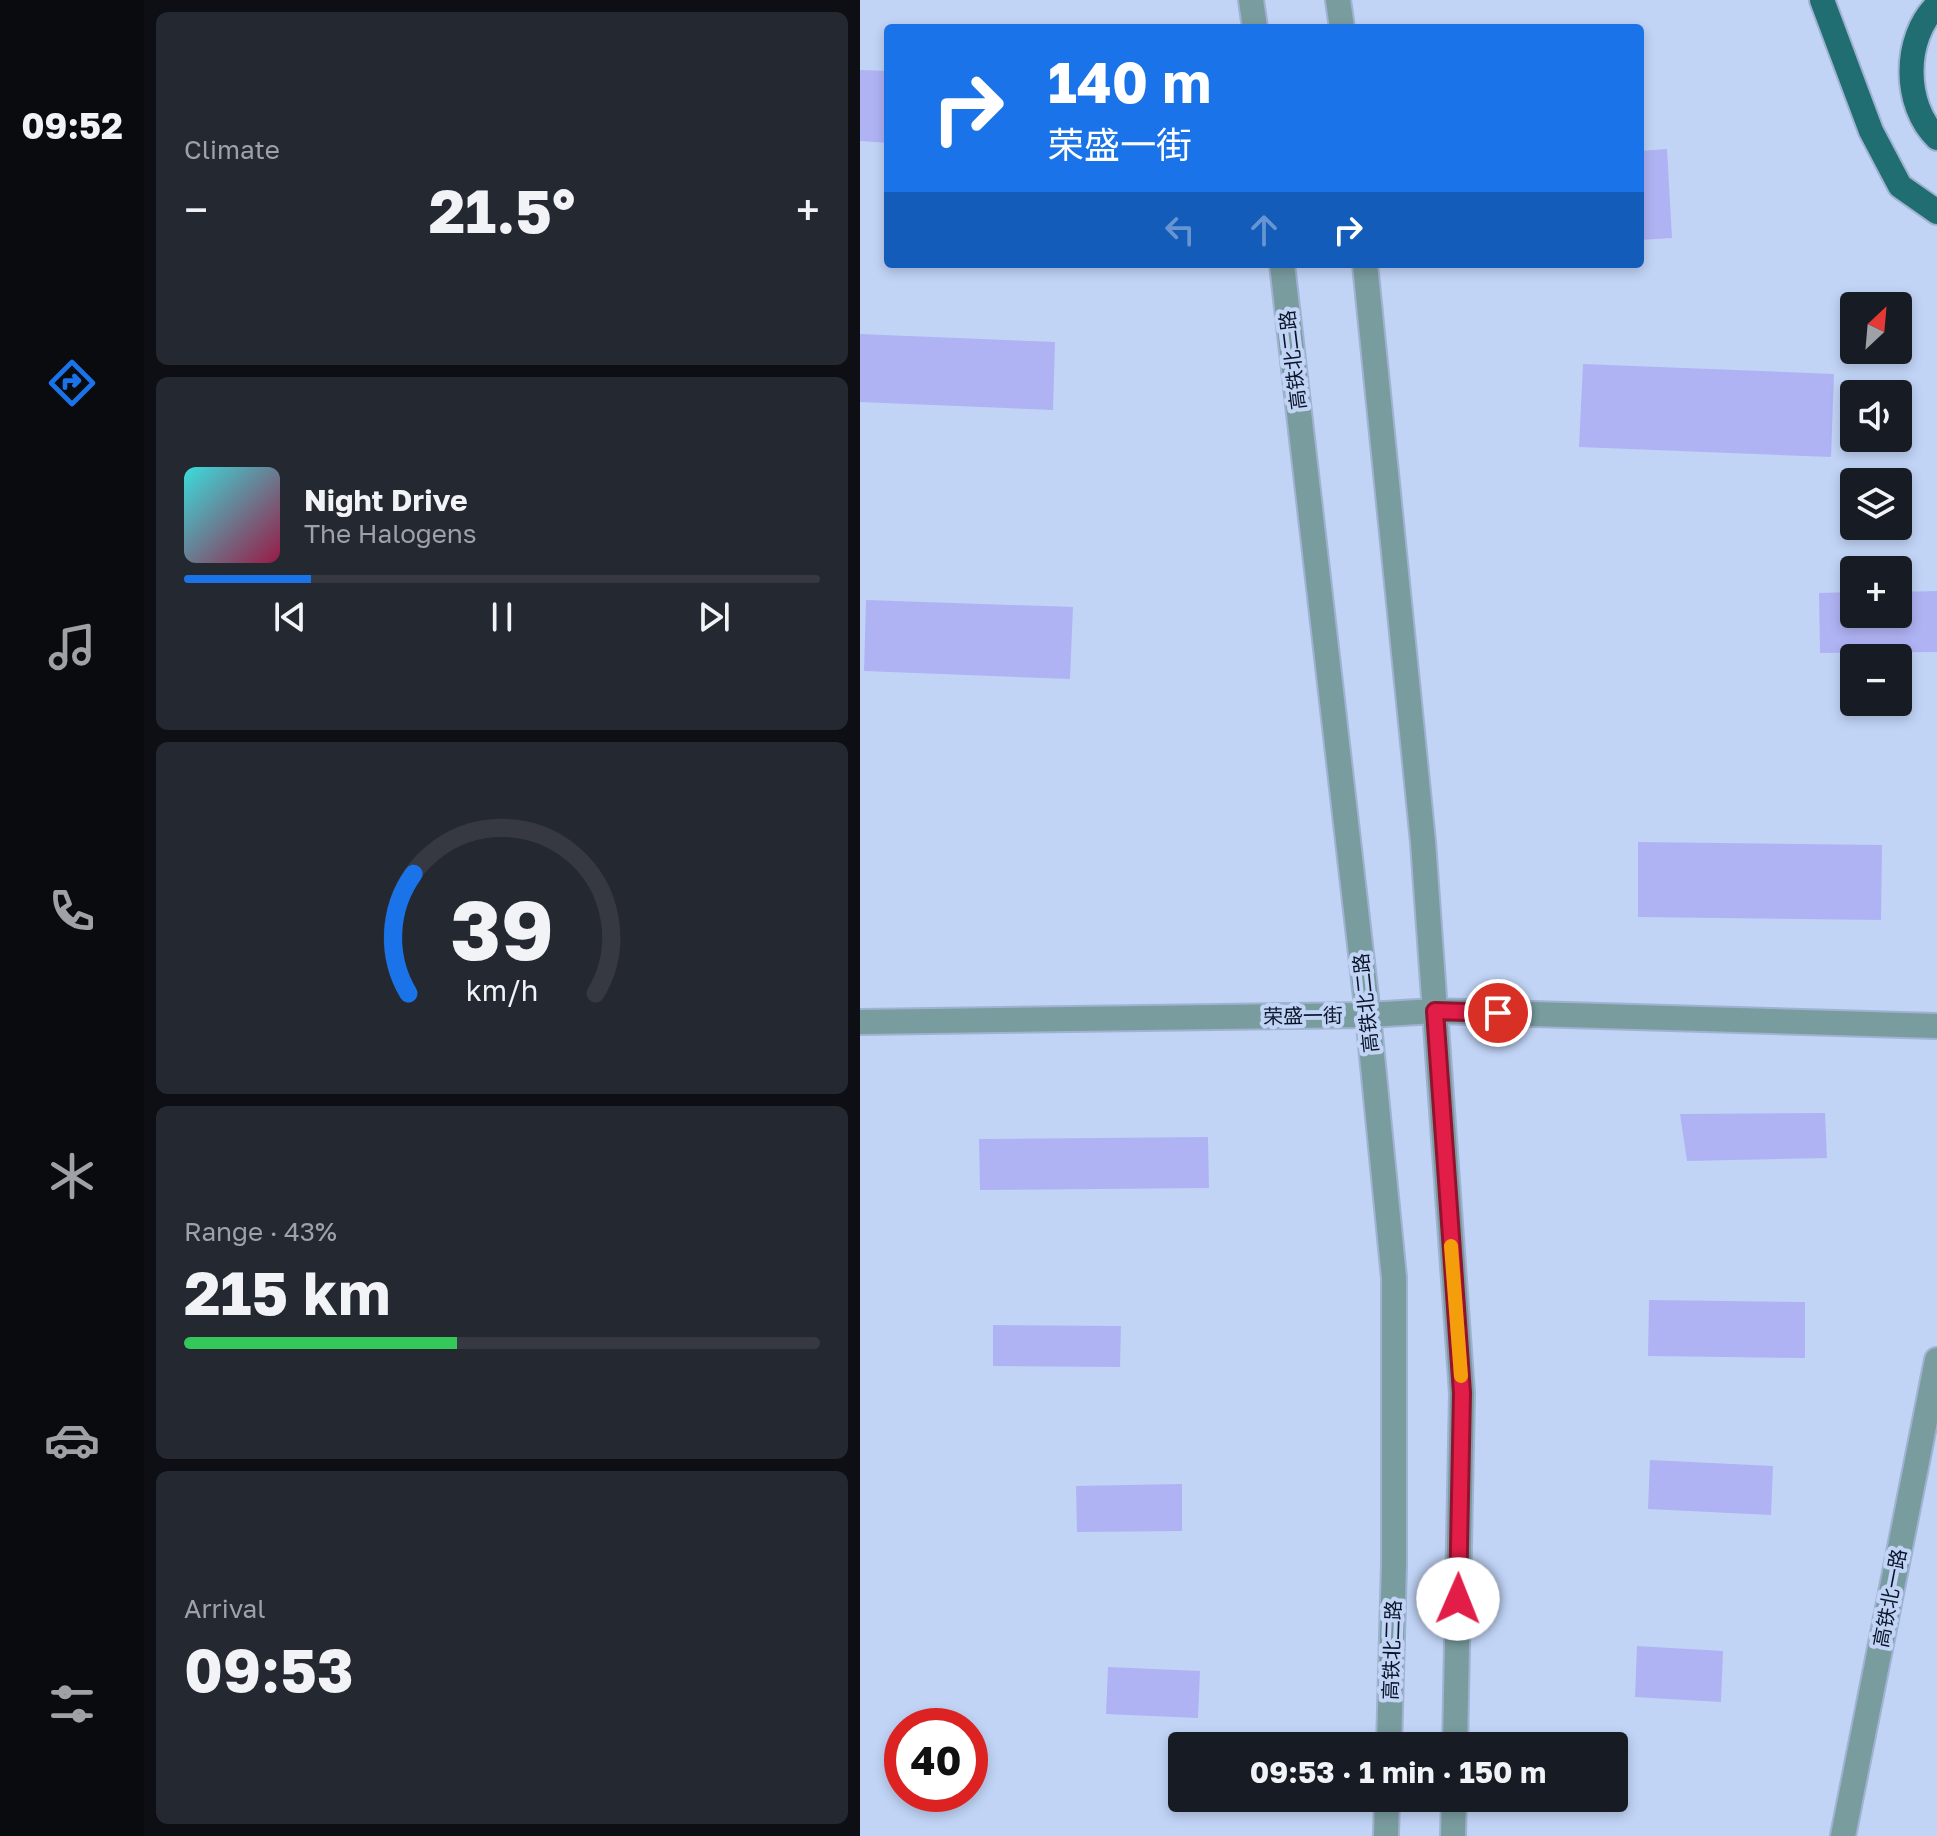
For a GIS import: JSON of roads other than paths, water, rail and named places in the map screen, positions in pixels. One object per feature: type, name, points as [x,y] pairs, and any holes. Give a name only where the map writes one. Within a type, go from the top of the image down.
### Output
[{"type":"main road","points":[[1822,0],[1871,131],[1900,186],[1937,212]]},
{"type":"main road","points":[[1937,5],[1928,13],[1912,47],[1913,87],[1925,126],[1937,138]]},
{"type":"street","points":[[1251,0],[1254,24]]},
{"type":"street","points":[[1338,0],[1341,24]]},
{"type":"street","name":"高铁北二路","points":[[1282,268],[1368,1015],[1394,1278],[1394,1564],[1389,1732]]},
{"type":"street","points":[[1365,268],[1423,842],[1462,1393],[1455,1732]]},
{"type":"street","name":"荣盛一街","points":[[860,1022],[1368,1015],[1435,1011],[1937,1026]]},
{"type":"street","name":"高铁北一路","points":[[1843,1836],[1937,1360]]},
{"type":"street","points":[[1386,1836],[1387,1812]]},
{"type":"street","points":[[1453,1836],[1454,1812]]}]
